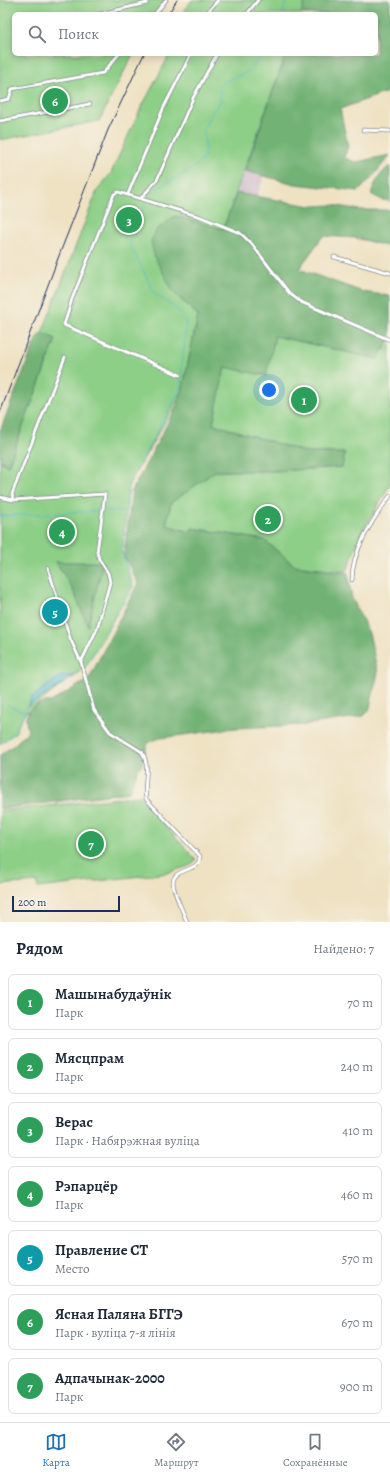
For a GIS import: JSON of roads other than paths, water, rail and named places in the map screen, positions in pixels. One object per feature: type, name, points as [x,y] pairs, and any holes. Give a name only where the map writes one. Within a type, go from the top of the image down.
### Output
[{"type":"street","points":[[157,12],[166,0]]},
{"type":"street","points":[[208,12],[218,0]]},
{"type":"street","points":[[249,12],[258,0]]},
{"type":"street","points":[[108,12],[146,2]]},
{"type":"street","points":[[0,101],[9,99],[12,88],[103,73],[117,56]]},
{"type":"street","points":[[128,194],[163,109],[190,56]]},
{"type":"street","points":[[141,198],[157,180],[193,98],[216,56]]},
{"type":"street","points":[[0,121],[90,104]]},
{"type":"street","points":[[363,130],[390,131]]},
{"type":"street","points":[[180,375],[66,327],[64,322],[114,194],[120,191],[221,224],[240,234],[251,243],[290,294],[301,302],[390,340]]},
{"type":"street","points":[[334,257],[390,273]]},
{"type":"street","points":[[13,500],[12,494],[65,357]]},
{"type":"street","points":[[0,497],[13,500],[105,494],[97,552],[99,559],[108,573],[110,582],[97,629],[81,662]]},
{"type":"street","points":[[352,580],[354,561],[380,508],[390,496]]},
{"type":"street","points":[[48,568],[70,638],[81,662],[94,710],[110,732],[142,752],[147,769],[144,791],[149,804],[200,856],[199,864],[177,874],[173,882],[187,922]]},
{"type":"water","points":[[62,675],[75,676],[27,707],[32,697]]},
{"type":"waterway","points":[[283,12],[286,0]]},
{"type":"waterway","points":[[147,198],[160,187],[190,171],[202,160],[205,152],[204,130],[211,114],[221,101],[220,90],[223,82],[246,72],[254,65],[259,56]]},
{"type":"waterway","points":[[86,666],[133,586],[122,552],[129,484],[180,388],[186,325],[182,314],[154,292],[130,245],[139,224],[140,216],[145,203]]},
{"type":"waterway","points":[[105,510],[126,512]]},
{"type":"waterway","points":[[0,516],[99,511]]},
{"type":"waterway","points":[[75,676],[80,672]]},
{"type":"waterway","points":[[8,705],[24,712]]},
{"type":"waterway","points":[[0,744],[15,733],[27,707]]},
{"type":"railway","points":[[169,12],[177,0]]},
{"type":"railway","points":[[0,413],[108,130],[143,56]]},
{"type":"place","name":"Ясная Паляна БГГЭ","points":[[55,101]]},
{"type":"place","name":"Верас","points":[[129,220]]},
{"type":"place","name":"Машынабудаўнік","points":[[304,400]]},
{"type":"place","name":"Мясцпрам","points":[[268,519]]},
{"type":"place","name":"Рэпарцёр","points":[[62,532]]},
{"type":"place","name":"Правление СТ","points":[[55,612]]},
{"type":"place","name":"Адпачынак-2000","points":[[91,844]]}]
